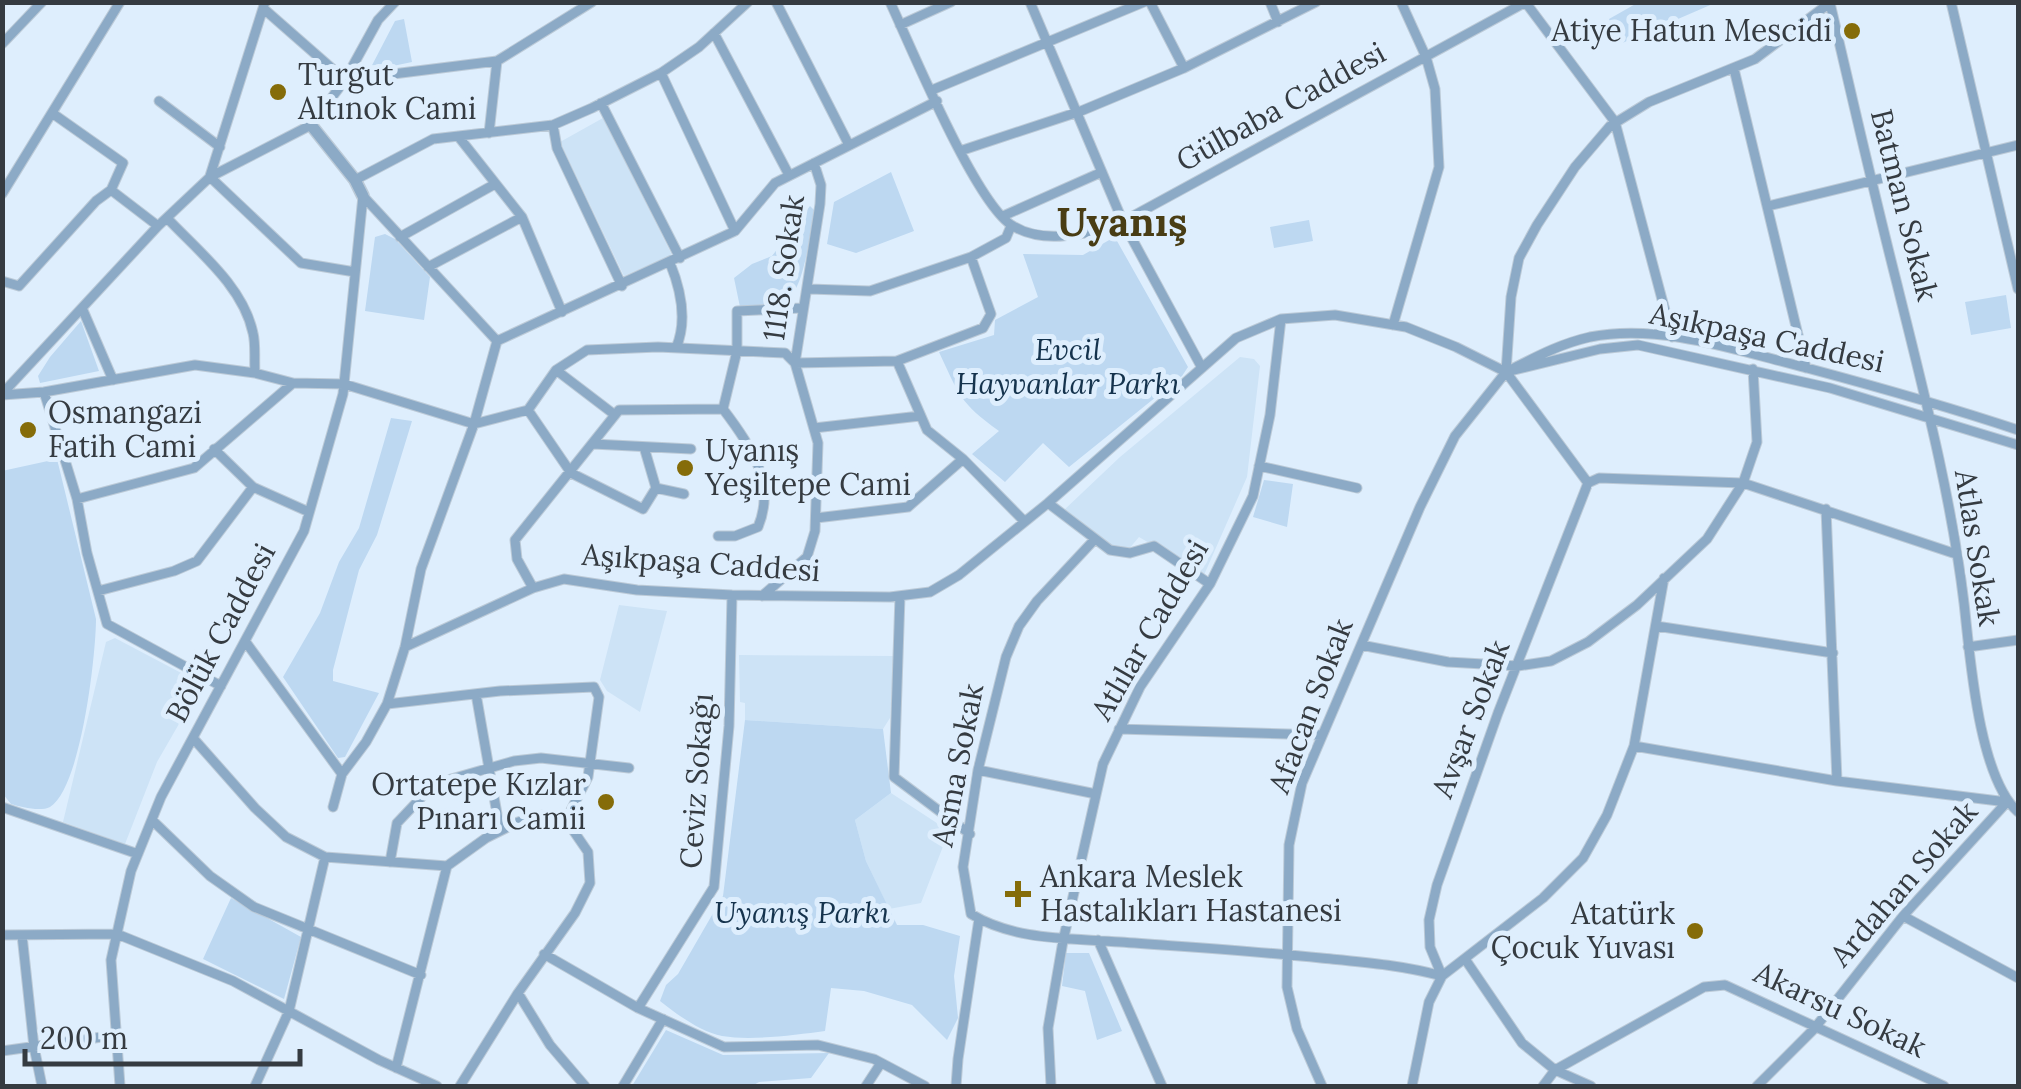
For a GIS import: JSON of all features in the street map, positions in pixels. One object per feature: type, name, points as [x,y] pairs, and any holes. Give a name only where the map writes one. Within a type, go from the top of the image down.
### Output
[{"type":"street","points":[[4,39],[42,2]]},
{"type":"street","points":[[4,187],[120,2]]},
{"type":"street","points":[[2,394],[162,222],[210,178],[312,124],[344,80],[378,20],[395,2]]},
{"type":"street","points":[[210,178],[264,6],[344,80],[497,61],[592,2]]},
{"type":"street","points":[[355,180],[433,139],[553,126],[661,72],[748,2]]},
{"type":"street","points":[[776,2],[849,145]]},
{"type":"street","points":[[808,289],[870,291],[971,258],[1006,238],[1012,226],[974,181],[890,2]]},
{"type":"street","points":[[900,24],[951,2]]},
{"type":"street","points":[[1030,2],[1123,222],[1202,368]]},
{"type":"street","points":[[932,90],[1147,2],[1184,68]]},
{"type":"street","points":[[1270,2],[1278,22]]},
{"type":"street","points":[[960,151],[1076,112],[1184,68],[1316,2]]},
{"type":"street","points":[[1393,325],[1439,167],[1435,89],[1426,57],[1401,2]]},
{"type":"street","points":[[1952,2],[2017,266],[2018,289]]},
{"type":"street","points":[[1526,3],[1615,122],[1672,337]]},
{"type":"street","name":"Gülbaba Caddesi","points":[[1012,226],[1056,238],[1111,228],[1526,3]]},
{"type":"street","points":[[1831,3],[1796,32],[1734,70],[1649,102],[1615,122],[1575,166],[1519,258],[1506,372],[1588,483],[1599,478],[1742,483],[1956,554]]},
{"type":"street","name":"Batman Sokak","points":[[1831,3],[1930,418]]},
{"type":"street","points":[[714,33],[790,176]]},
{"type":"street","points":[[489,133],[497,61]]},
{"type":"street","points":[[1734,70],[1806,368]]},
{"type":"street","points":[[661,72],[735,231]]},
{"type":"street","points":[[159,101],[220,146]]},
{"type":"street","points":[[497,341],[735,231],[775,183],[937,101]]},
{"type":"street","points":[[600,103],[675,260],[682,311],[681,336],[676,348]]},
{"type":"street","points":[[2,282],[19,286],[96,201],[111,190],[124,163],[52,113]]},
{"type":"street","points":[[312,124],[355,180],[362,196],[497,341]]},
{"type":"street","points":[[553,126],[558,148],[622,286]]},
{"type":"street","points":[[458,136],[522,217],[562,312]]},
{"type":"street","points":[[1768,206],[2018,146]]},
{"type":"street","name":"1118. Sokak","points":[[762,596],[806,557],[816,518],[818,443],[795,362],[821,184],[814,163]]},
{"type":"street","points":[[1003,216],[1102,172]]},
{"type":"street","points":[[210,178],[300,262],[355,272]]},
{"type":"street","points":[[400,237],[494,184]]},
{"type":"street","points":[[111,190],[162,222],[222,277],[242,304],[253,334],[255,373]]},
{"type":"street","name":"Bölük Caddesi","points":[[120,1086],[111,960],[138,854],[193,738],[304,532],[344,384],[362,196]]},
{"type":"street","points":[[428,267],[522,217]]},
{"type":"street","points":[[2,394],[44,392],[195,366],[255,373],[293,383],[344,384],[474,424],[528,410],[556,370],[587,350],[676,348],[784,353],[795,362],[898,360],[983,328],[991,314],[971,258]]},
{"type":"street","points":[[82,308],[114,380]]},
{"type":"street","points":[[718,536],[734,536],[758,526],[764,513],[757,458],[723,409],[737,351],[736,311],[802,308]]},
{"type":"street","name":"Aşıkpaşa Caddesi","points":[[404,648],[533,588],[564,580],[638,590],[762,596],[900,596],[930,592],[959,576],[1048,503],[1236,338],[1281,319],[1335,315],[1393,325],[1456,347],[1506,372],[1600,348],[1638,345],[1830,388],[2018,445]]},
{"type":"street","name":"Atlılar Caddesi","points":[[1051,1086],[1048,1028],[1063,941],[1103,764],[1140,688],[1210,584],[1253,496],[1270,416],[1281,319]]},
{"type":"street","name":"Aşıkpaşa Caddesi","points":[[1506,372],[1552,348],[1592,337],[1672,337],[1806,368],[2018,430]]},
{"type":"street","points":[[334,807],[342,774],[387,704],[422,569],[474,424],[497,341]]},
{"type":"street","points":[[898,360],[927,430],[964,459],[1024,521]]},
{"type":"street","points":[[1361,645],[1448,662],[1518,666],[1551,661],[1588,642],[1637,605],[1707,539],[1742,483],[1756,442],[1753,369]]},
{"type":"street","points":[[556,370],[615,414]]},
{"type":"street","name":"Afacan Sokak","points":[[1322,1086],[1297,1029],[1287,988],[1289,845],[1302,783],[1420,507],[1455,436],[1506,372]]},
{"type":"street","points":[[77,499],[194,468],[293,383]]},
{"type":"street","points":[[44,392],[77,499],[107,624],[221,686]]},
{"type":"street","points":[[533,588],[517,558],[516,540],[618,410],[723,409]]},
{"type":"street","points":[[528,410],[572,472],[642,509],[656,488]]},
{"type":"street","points":[[814,428],[920,416]]},
{"type":"street","name":"Atlas Sokak","points":[[1930,418],[1981,720],[2007,802]]},
{"type":"street","points":[[593,444],[692,450]]},
{"type":"street","points":[[644,447],[656,488]]},
{"type":"street","points":[[214,449],[253,487],[310,512]]},
{"type":"street","points":[[816,518],[908,507],[964,459]]},
{"type":"street","points":[[1259,466],[1358,488]]},
{"type":"street","name":"Avşar Sokak","points":[[1442,976],[1430,946],[1429,920],[1437,885],[1588,483]]},
{"type":"street","points":[[98,592],[197,561],[253,487]]},
{"type":"street","points":[[656,488],[684,494]]},
{"type":"street","points":[[1048,503],[1121,554],[1154,546],[1210,584]]},
{"type":"street","points":[[1826,510],[1837,782]]},
{"type":"street","name":"Asma Sokak","points":[[979,920],[971,914],[964,867],[978,770],[1006,657],[1018,626],[1095,539]]},
{"type":"street","points":[[1412,1086],[1429,1002],[1442,976],[1543,898],[1583,858],[1607,815],[1634,746],[1664,578]]},
{"type":"street","name":"Ceviz Sokağı","points":[[638,1008],[714,887],[730,726],[732,595]]},
{"type":"street","points":[[900,596],[894,778],[970,834]]},
{"type":"street","points":[[1656,626],[1833,653]]},
{"type":"street","points":[[246,640],[342,774]]},
{"type":"street","points":[[1968,647],[2018,640]]},
{"type":"street","points":[[387,704],[562,686],[594,688],[599,697],[588,777],[566,820]]},
{"type":"street","points":[[476,694],[500,831]]},
{"type":"street","points":[[1120,730],[1322,735]]},
{"type":"street","points":[[193,738],[255,808],[286,836],[325,857],[447,866],[500,831],[542,816],[566,820],[588,852],[590,883],[575,913],[518,993],[460,1086]]},
{"type":"street","points":[[1634,746],[1837,782],[2007,802],[2018,812]]},
{"type":"street","points":[[390,862],[397,823],[434,784],[542,758],[629,768]]},
{"type":"street","points":[[978,770],[1096,794]]},
{"type":"street","name":"Ardahan Sokak","points":[[1757,1086],[1814,1029],[1904,916],[2007,802]]},
{"type":"street","points":[[2,807],[138,854]]},
{"type":"street","points":[[152,820],[210,876],[254,907],[421,976]]},
{"type":"street","points":[[255,1086],[289,1011],[325,857]]},
{"type":"street","points":[[396,1068],[447,866]]},
{"type":"street","points":[[1904,916],[2018,978]]},
{"type":"street","points":[[956,1086],[979,920],[1063,941],[1098,940],[1289,955],[1408,966],[1442,976]]},
{"type":"street","points":[[22,934],[42,1086]]},
{"type":"street","points":[[2,935],[117,934],[234,981],[437,1086]]},
{"type":"street","points":[[1098,940],[1162,1086]]},
{"type":"street","points":[[544,954],[638,1008],[724,1048],[818,1045],[881,1062],[925,1086]]},
{"type":"street","points":[[1465,958],[1522,1042],[1555,1070],[1591,1086]]},
{"type":"street","name":"Akarsu Sokak","points":[[1555,1070],[1704,986],[1725,985],[1944,1086]]},
{"type":"street","points":[[518,993],[550,1045],[585,1086]]},
{"type":"street","points":[[622,1086],[663,1020]]},
{"type":"street","points":[[2,1051],[116,1035]]},
{"type":"street","points":[[866,1086],[881,1062]]},
{"type":"street","points":[[1542,1086],[1555,1070]]},
{"type":"shaded area","points":[[603,118],[672,255],[624,276],[560,142]]},
{"type":"shaded area","points":[[1240,357],[1254,359],[1260,366],[1247,477],[1204,575],[1139,537],[1128,550],[1113,549],[1063,511],[1120,457]]},
{"type":"shaded area","points":[[619,605],[667,611],[640,712],[607,691],[600,680]]},
{"type":"shaded area","points":[[115,638],[202,684],[157,762],[125,844],[63,822],[106,642]]},
{"type":"shaded area","points":[[739,655],[894,656],[890,718],[883,729],[745,720],[745,703],[740,702]]},
{"type":"shaded area","points":[[891,793],[949,831],[921,903],[889,909],[866,861],[855,820]]},
{"type":"green space","points":[[1639,2],[1715,3],[1620,44],[1609,19]]},
{"type":"green space","points":[[404,19],[412,62],[369,71],[395,21]]},
{"type":"green space","points":[[891,172],[914,231],[856,253],[827,244],[834,202]]},
{"type":"green space","points":[[810,206],[814,210],[808,248],[795,291],[780,305],[740,307],[734,278],[752,264],[772,256]]},
{"type":"green space","points":[[1309,220],[1313,241],[1274,248],[1270,227]]},
{"type":"green space","points":[[385,234],[395,239],[430,277],[424,320],[365,311],[375,237]]},
{"type":"green space","name":"Evcil Hayvanlar Parkı","points":[[1111,239],[1117,241],[1188,367],[1182,376],[1069,467],[1043,443],[1005,482],[972,454],[999,431],[962,397],[939,352],[994,335],[995,320],[1038,297],[1023,254],[1083,255]]},
{"type":"green space","points":[[2006,295],[2011,328],[1971,335],[1965,302]]},
{"type":"green space","points":[[81,321],[99,371],[40,383],[38,376],[50,357]]},
{"type":"green space","points":[[391,418],[412,421],[377,535],[359,570],[333,670],[333,681],[379,693],[345,757],[338,758],[283,677],[320,613],[339,562],[359,528]]},
{"type":"green space","points":[[57,459],[96,619],[95,637],[85,719],[70,775],[50,807],[36,809],[11,804],[3,794],[2,471]]},
{"type":"green space","points":[[1264,480],[1293,484],[1287,527],[1253,517]]},
{"type":"green space","name":"Uyanış Parkı","points":[[745,720],[883,729],[891,793],[855,820],[866,861],[897,925],[923,925],[960,936],[954,976],[958,1018],[947,1040],[912,1005],[864,991],[831,988],[825,1031],[759,1038],[714,1034],[660,1001],[666,985],[678,974],[723,896]]},
{"type":"green space","points":[[231,898],[301,937],[284,999],[203,959]]},
{"type":"green space","points":[[1066,953],[1089,953],[1122,1031],[1097,1040],[1085,991],[1062,986]]},
{"type":"green space","points":[[666,1030],[723,1055],[829,1053],[811,1078],[759,1082],[752,1086],[632,1086]]},
{"type":"place","name":"Atiye Hatun Mescidi","points":[[1852,31]]},
{"type":"place","name":"Turgut Altınok Cami","points":[[278,92]]},
{"type":"place","name":"Osmangazi Fatih Cami","points":[[28,430]]},
{"type":"place","name":"Uyanış Yeşiltepe Cami","points":[[685,468]]},
{"type":"place","name":"Ortatepe Kızlar Pınarı Camii","points":[[606,802]]},
{"type":"place","name":"Ankara Meslek Hastalıkları Hastanesi","points":[[1018,894]]},
{"type":"place","name":"Atatürk Çocuk Yuvası","points":[[1695,931]]},
{"type":"district","name":"Uyanış","points":[[1122,222]]}]
